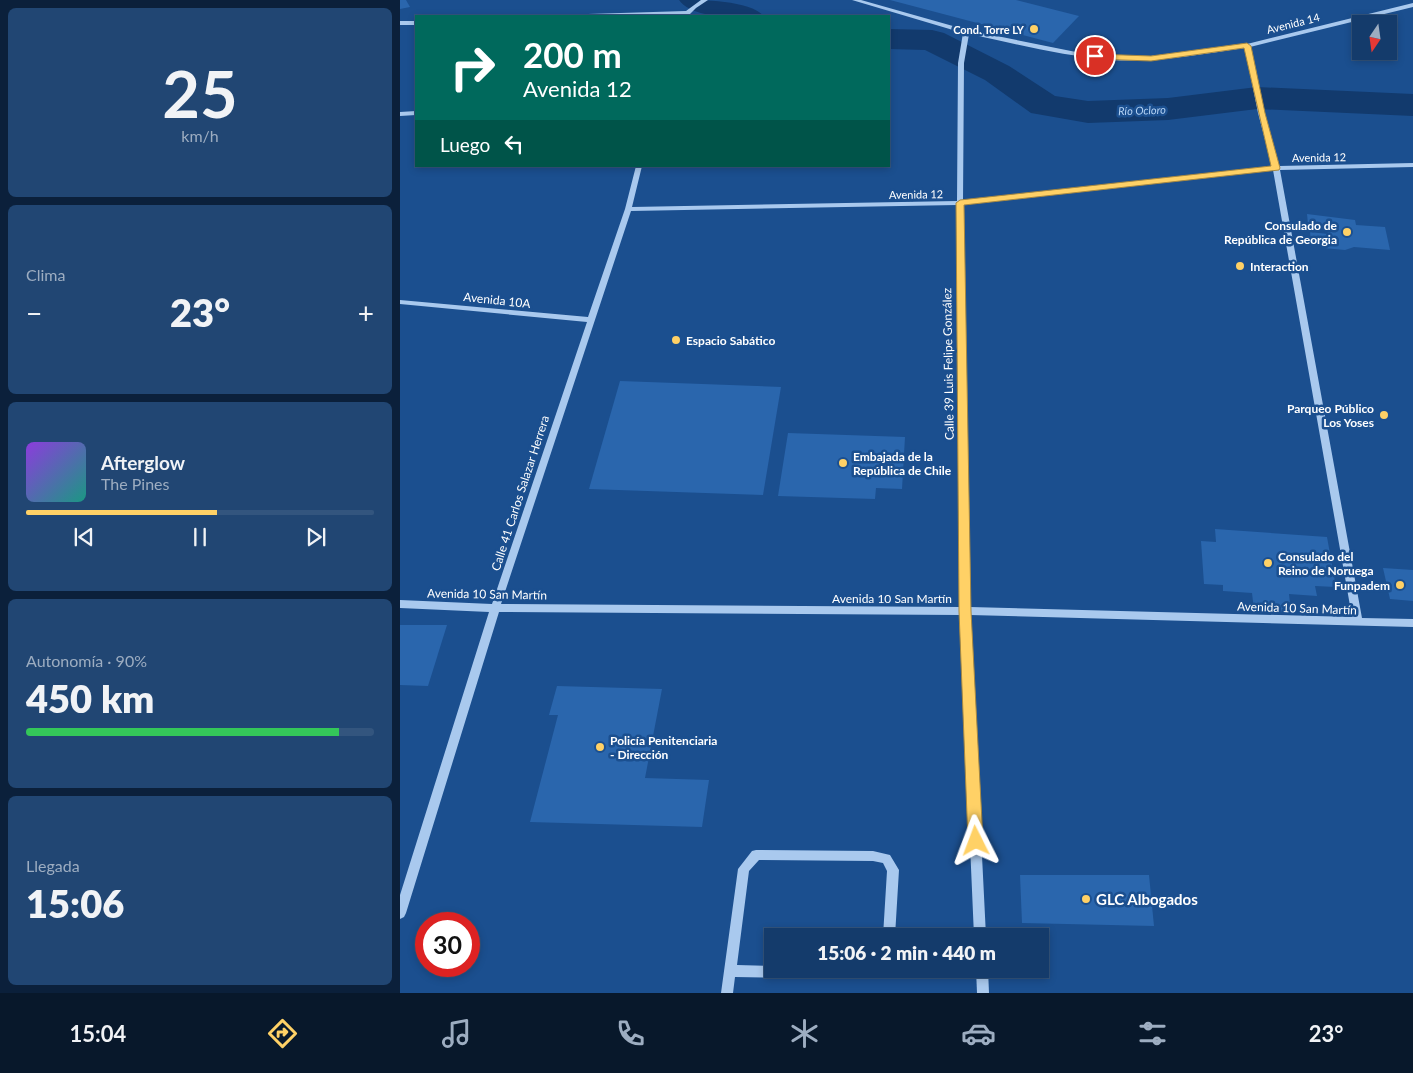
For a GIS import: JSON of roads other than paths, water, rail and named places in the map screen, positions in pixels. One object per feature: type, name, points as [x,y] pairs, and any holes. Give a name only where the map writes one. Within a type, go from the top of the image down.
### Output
[{"type":"street","points":[[637,15],[686,14],[694,6],[705,0]]},
{"type":"street","name":"Avenida 14","points":[[855,0],[966,32],[1076,54],[1114,58],[1151,58],[1247,46],[1413,5]]},
{"type":"street","points":[[400,23],[415,23]]},
{"type":"street","name":"Calle 39 Luis Felipe González","points":[[966,32],[961,63],[960,203],[965,611],[980,928]]},
{"type":"street","points":[[1247,46],[1261,113],[1276,168],[1358,622]]},
{"type":"street","points":[[400,114],[415,113]]},
{"type":"street","name":"Avenida 12","points":[[628,209],[960,203],[1276,168],[1413,165]]},
{"type":"street","name":"Calle 41 Carlos Salazar Herrera","points":[[400,913],[495,608],[628,209],[639,167]]},
{"type":"street","name":"Avenida 10A","points":[[400,302],[591,320]]},
{"type":"street","name":"Avenida 10 San Martín","points":[[400,604],[495,608],[965,611],[1413,623]]},
{"type":"street","points":[[726,993],[744,869],[756,855],[873,856],[886,859],[893,870],[889,928]]},
{"type":"street","points":[[730,971],[764,971]]},
{"type":"street","points":[[982,978],[983,993]]},
{"type":"waterway","name":"Río Ocloro","points":[[695,0],[744,15]]},
{"type":"waterway","name":"Río Ocloro","points":[[890,39],[932,40],[997,73],[1044,105],[1088,112],[1168,109],[1257,98],[1413,105]]},
{"type":"place","name":"Cond. Torre LY","points":[[1034,29]]},
{"type":"place","name":"Consulado de República de Georgia","points":[[1347,232]]},
{"type":"place","name":"Interaction","points":[[1240,266]]},
{"type":"place","name":"Espacio Sabático","points":[[676,340]]},
{"type":"place","name":"Parqueo Público Los Yoses","points":[[1384,415]]},
{"type":"place","name":"Embajada de la República de Chile","points":[[843,463]]},
{"type":"place","name":"Consulado del Reino de Noruega","points":[[1268,563]]},
{"type":"place","name":"Funpadem","points":[[1400,585]]},
{"type":"place","name":"Policía Penitenciaria - Dirección","points":[[600,747]]},
{"type":"place","name":"GLC Albogados","points":[[1086,899]]}]
